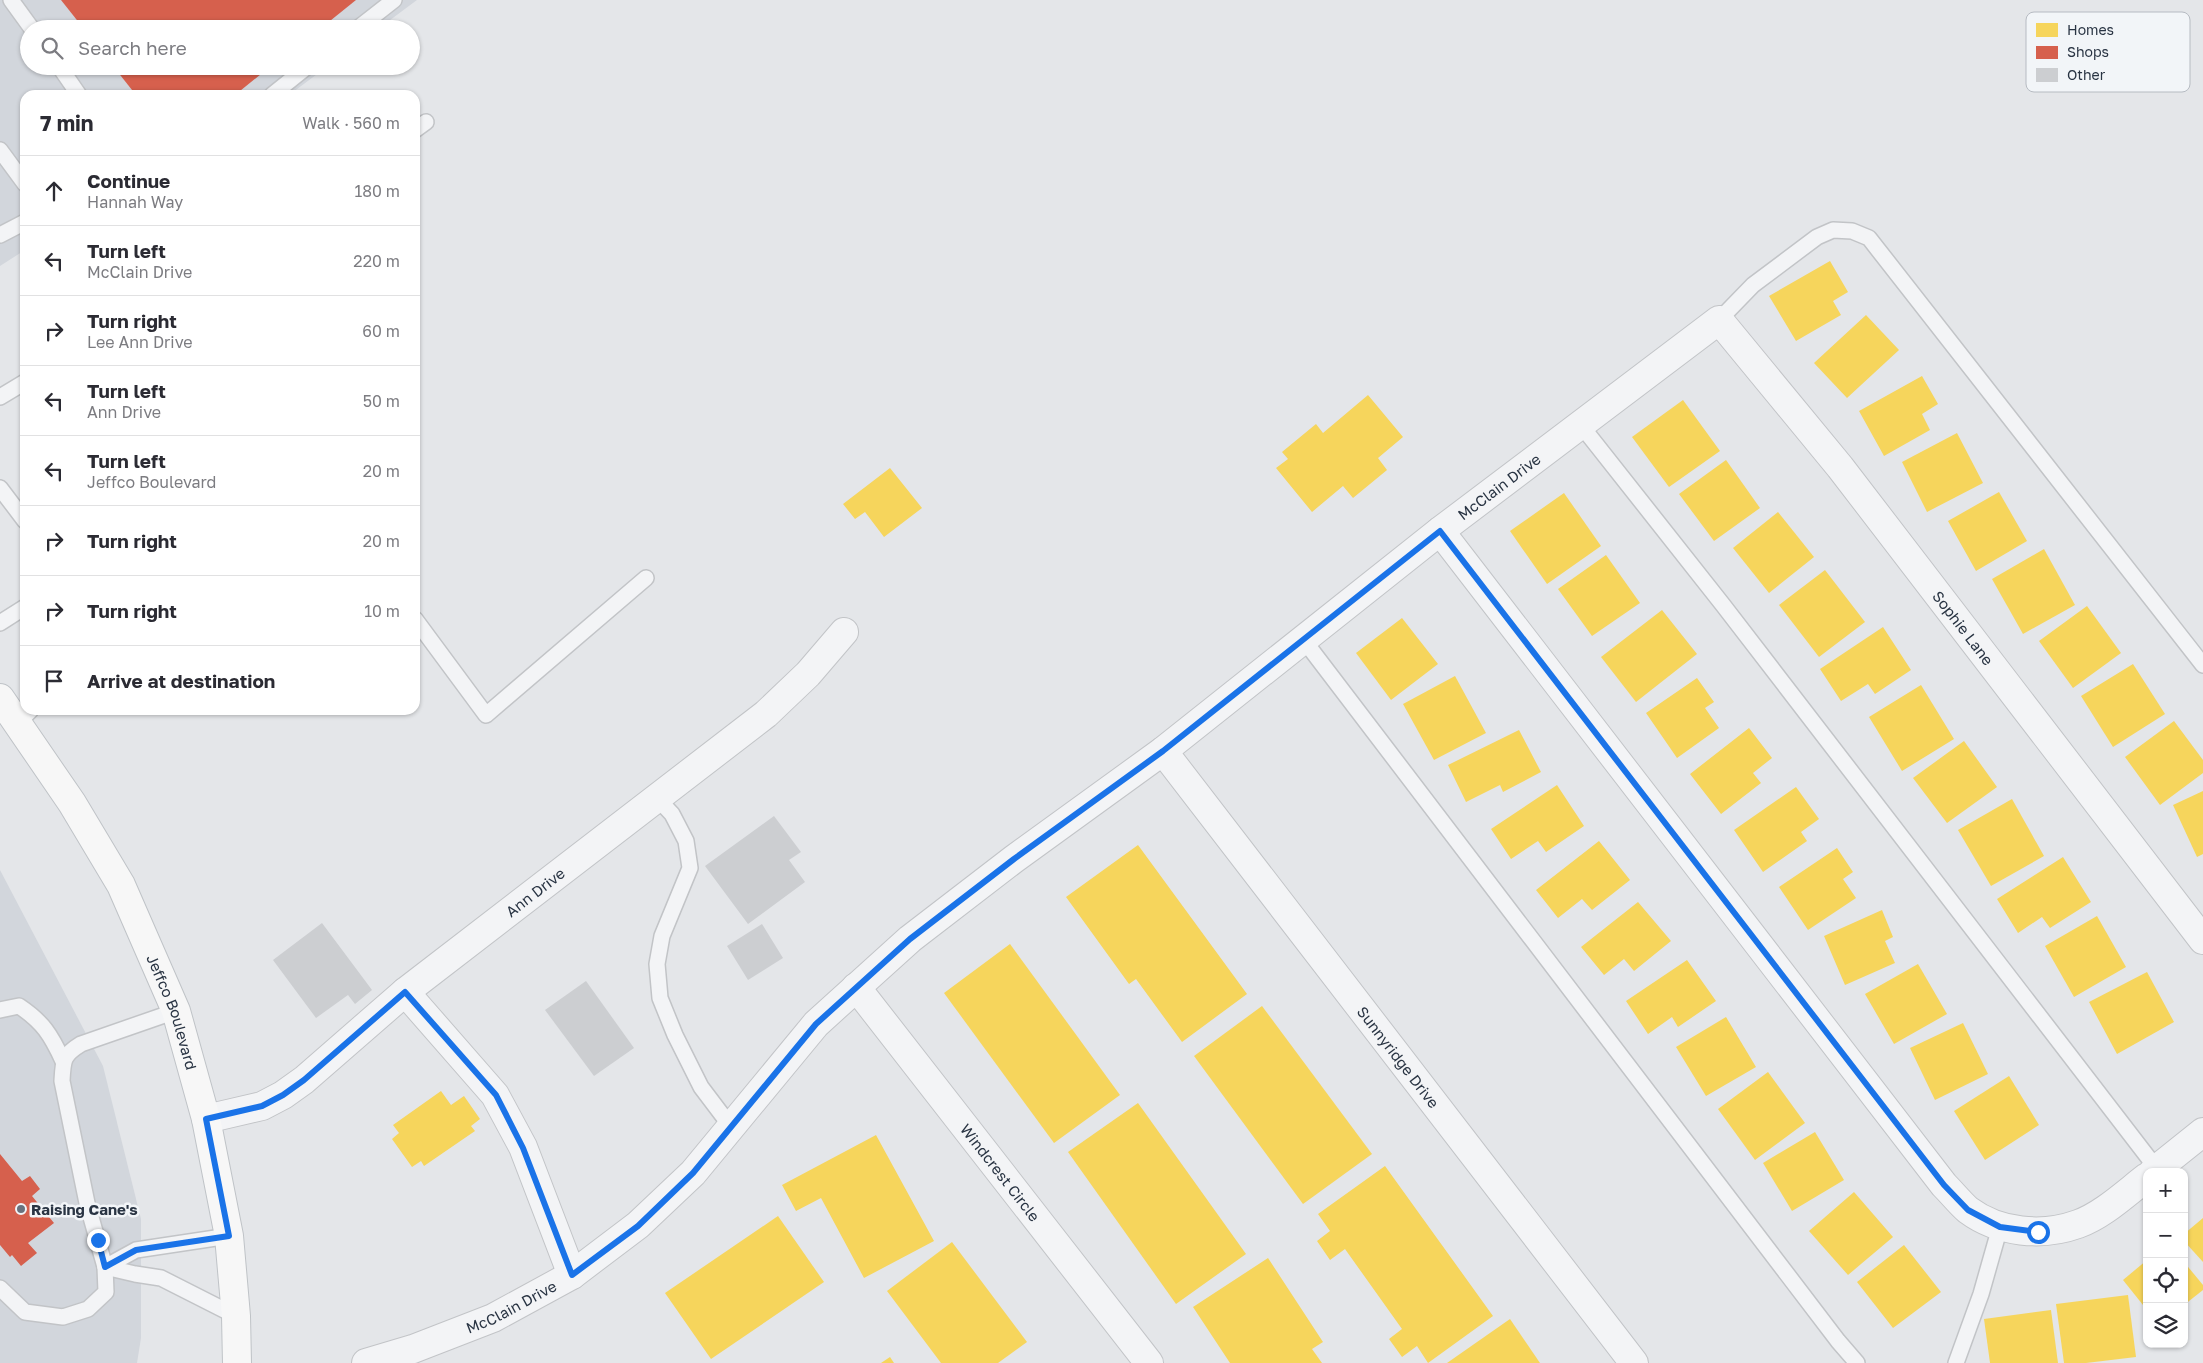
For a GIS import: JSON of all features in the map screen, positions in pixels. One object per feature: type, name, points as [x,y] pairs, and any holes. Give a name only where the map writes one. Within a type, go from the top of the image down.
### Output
[{"type":"main road","name":"Jeffco Boulevard","points":[[0,698],[20,714]]},
{"type":"main road","name":"Jeffco Boulevard","points":[[24,717],[121,885],[176,1011],[206,1119],[229,1236],[236,1316],[237,1363]]},
{"type":"street","name":"McClain Drive","points":[[366,1363],[413,1349],[493,1318],[572,1275],[638,1226],[693,1173],[816,1024],[910,939],[1014,859],[1163,751],[1440,531],[1719,320]]},
{"type":"street","name":"Sophie Lane","points":[[1719,320],[1840,467],[2203,940]]},
{"type":"street","points":[[1440,531],[1944,1185],[1968,1210],[2000,1227],[2038,1232],[2078,1224],[2106,1208],[2143,1179]]},
{"type":"street","name":"Ann Drive","points":[[206,1119],[262,1106],[283,1095],[304,1080],[405,992],[766,714],[808,674],[844,632]]},
{"type":"street","name":"Sunnyridge Drive","points":[[1163,751],[1634,1363]]},
{"type":"street","name":"Windcrest Circle","points":[[856,987],[1143,1361]]},
{"type":"street","points":[[405,992],[496,1095],[523,1148],[572,1275]]},
{"type":"street","points":[[2157,1168],[2203,1132]]},
{"type":"lane","points":[[11,0],[25,20]]},
{"type":"lane","points":[[368,20],[394,0]]},
{"type":"lane","points":[[65,75],[76,90]]},
{"type":"lane","points":[[278,90],[297,75]]},
{"type":"lane","points":[[0,150],[20,177]]},
{"type":"lane","points":[[0,236],[20,225]]},
{"type":"lane","points":[[1719,320],[1753,285],[1817,237],[1833,230],[1852,231],[1869,238],[2203,665]]},
{"type":"lane","points":[[0,397],[20,385]]},
{"type":"lane","points":[[1580,424],[1723,605],[2149,1168]]},
{"type":"lane","points":[[0,488],[20,514]]},
{"type":"lane","points":[[420,627],[486,715],[646,578]]},
{"type":"lane","points":[[0,623],[20,610]]},
{"type":"lane","points":[[1303,639],[1838,1341],[1857,1363]]},
{"type":"lane","points":[[657,798],[672,814],[686,840],[690,868],[662,936],[657,964],[660,998],[675,1035],[701,1087],[732,1128]]},
{"type":"lane","points":[[0,1010],[19,1006],[37,1018],[52,1039],[63,1061]]},
{"type":"lane","points":[[0,1288],[25,1312],[63,1317],[88,1309],[106,1292],[105,1267],[88,1203],[62,1080],[63,1061],[69,1051],[80,1044],[176,1011]]},
{"type":"lane","points":[[1956,1363],[1981,1294],[2000,1227]]},
{"type":"lane","points":[[105,1267],[136,1250],[229,1236]]},
{"type":"lane","points":[[105,1267],[161,1278],[236,1316]]},
{"type":"shaded area","points":[[0,0],[417,0],[390,20],[20,20],[20,75],[316,75],[296,90],[20,90],[20,253],[0,266]]},
{"type":"shaded area","points":[[0,870],[103,1066],[141,1219],[141,1338],[137,1363],[0,1363]]},
{"type":"building: Homes","points":[[1830,261],[1848,292],[1833,301],[1841,315],[1796,341],[1769,296]]},
{"type":"building: Homes","points":[[1866,315],[1899,350],[1847,398],[1814,363]]},
{"type":"building: Homes","points":[[1922,376],[1938,404],[1922,414],[1930,430],[1884,456],[1859,411]]},
{"type":"building: Homes","points":[[1368,395],[1403,437],[1378,458],[1387,470],[1353,498],[1343,486],[1312,512],[1276,468],[1288,459],[1282,452],[1316,424],[1323,433]]},
{"type":"building: Homes","points":[[1683,400],[1720,451],[1669,487],[1632,437]]},
{"type":"building: Homes","points":[[1957,433],[1983,483],[1927,512],[1902,462]]},
{"type":"building: Homes","points":[[1726,460],[1760,508],[1714,541],[1679,494]]},
{"type":"building: Homes","points":[[890,468],[922,508],[884,537],[865,512],[855,519],[843,504]]},
{"type":"building: Homes","points":[[1999,492],[2027,541],[1976,571],[1948,521]]},
{"type":"building: Homes","points":[[1564,493],[1601,546],[1547,584],[1510,531]]},
{"type":"building: Homes","points":[[1778,512],[1814,557],[1769,593],[1733,548]]},
{"type":"building: Homes","points":[[2044,549],[2075,605],[2023,634],[1992,579]]},
{"type":"building: Homes","points":[[1606,555],[1640,603],[1592,636],[1558,589]]},
{"type":"building: Homes","points":[[1825,570],[1865,622],[1819,657],[1779,605]]},
{"type":"building: Homes","points":[[2087,606],[2121,653],[2073,688],[2039,641]]},
{"type":"building: Homes","points":[[1662,610],[1697,654],[1636,702],[1601,657]]},
{"type":"building: Homes","points":[[1402,618],[1438,664],[1391,700],[1356,653]]},
{"type":"building: Homes","points":[[1883,627],[1911,670],[1875,694],[1868,684],[1841,701],[1820,669]]},
{"type":"building: Homes","points":[[2133,664],[2165,714],[2113,747],[2081,696]]},
{"type":"building: Homes","points":[[1455,676],[1486,733],[1434,760],[1403,704]]},
{"type":"building: Homes","points":[[1697,678],[1714,702],[1705,708],[1719,728],[1677,758],[1646,713]]},
{"type":"building: Homes","points":[[1921,685],[1954,739],[1902,771],[1869,717]]},
{"type":"building: Homes","points":[[2174,721],[2203,760],[2203,773],[2160,805],[2125,757]]},
{"type":"building: Homes","points":[[1749,728],[1772,758],[1753,773],[1761,783],[1721,814],[1690,774]]},
{"type":"building: Homes","points":[[1519,730],[1541,772],[1503,792],[1500,785],[1466,802],[1448,765]]},
{"type":"building: Homes","points":[[1964,741],[1997,787],[1947,823],[1913,778]]},
{"type":"building: Homes","points":[[1557,785],[1584,826],[1546,852],[1538,841],[1511,859],[1491,829]]},
{"type":"building: Homes","points":[[1796,787],[1819,819],[1801,832],[1807,841],[1763,872],[1734,830]]},
{"type":"building: Homes","points":[[2203,791],[2203,854],[2197,857],[2173,805]]},
{"type":"building: Homes","points":[[2012,799],[2044,856],[1991,886],[1958,830]]},
{"type":"building: Homes","points":[[1599,841],[1630,880],[1592,910],[1582,899],[1558,918],[1536,890]]},
{"type":"building: Homes","points":[[1138,845],[1247,994],[1182,1042],[1136,979],[1129,984],[1066,897]]},
{"type":"building: Homes","points":[[1837,848],[1853,872],[1843,879],[1856,898],[1808,930],[1779,887]]},
{"type":"building: Homes","points":[[2063,857],[2091,902],[2050,928],[2042,917],[2018,933],[1997,899]]},
{"type":"building: Homes","points":[[1638,902],[1671,941],[1634,971],[1624,959],[1604,975],[1581,947]]},
{"type":"building: Homes","points":[[1882,910],[1893,937],[1885,941],[1895,963],[1845,985],[1824,936]]},
{"type":"building: Homes","points":[[2097,916],[2126,967],[2074,997],[2045,946]]},
{"type":"building: Homes","points":[[1010,944],[1120,1095],[1054,1143],[944,993]]},
{"type":"building: Homes","points":[[1687,960],[1716,1001],[1678,1027],[1672,1017],[1648,1034],[1626,1001]]},
{"type":"building: Homes","points":[[1918,964],[1947,1014],[1894,1044],[1865,994]]},
{"type":"building: Homes","points":[[2147,972],[2174,1022],[2117,1054],[2089,1002]]},
{"type":"building: Homes","points":[[1262,1006],[1372,1154],[1303,1204],[1194,1056]]},
{"type":"building: Homes","points":[[1726,1017],[1756,1067],[1706,1096],[1676,1047]]},
{"type":"building: Homes","points":[[1963,1023],[1988,1074],[1935,1100],[1910,1048]]},
{"type":"building: Homes","points":[[1768,1072],[1805,1123],[1755,1160],[1718,1109]]},
{"type":"building: Homes","points":[[2009,1076],[2039,1125],[1985,1160],[1954,1111]]},
{"type":"building: Homes","points":[[441,1091],[451,1105],[464,1096],[480,1119],[471,1126],[475,1131],[424,1166],[421,1161],[412,1167],[392,1139],[399,1133],[393,1125]]},
{"type":"building: Homes","points":[[1138,1103],[1246,1254],[1176,1304],[1068,1152]]},
{"type":"building: Homes","points":[[1815,1132],[1844,1180],[1792,1211],[1763,1163]]},
{"type":"building: Homes","points":[[876,1135],[934,1241],[864,1278],[821,1198],[796,1211],[782,1185]]},
{"type":"building: Homes","points":[[1385,1166],[1493,1316],[1428,1363],[1417,1346],[1402,1357],[1389,1339],[1402,1329],[1345,1249],[1330,1260],[1317,1241],[1330,1231],[1318,1214]]},
{"type":"building: Homes","points":[[1854,1192],[1893,1237],[1848,1275],[1809,1231]]},
{"type":"building: Homes","points":[[778,1216],[824,1282],[711,1359],[665,1293]]},
{"type":"building: Homes","points":[[2203,1218],[2203,1262],[2188,1245],[2188,1231]]},
{"type":"building: Homes","points":[[952,1242],[1027,1342],[998,1363],[941,1363],[887,1291]]},
{"type":"building: Homes","points":[[1904,1245],[1941,1292],[1893,1328],[1857,1282]]},
{"type":"building: Homes","points":[[1268,1258],[1323,1342],[1312,1349],[1322,1363],[1230,1363],[1193,1307]]},
{"type":"building: Homes","points":[[2143,1263],[2143,1305],[2123,1280]]},
{"type":"building: Homes","points":[[2188,1267],[2203,1285],[2203,1290],[2188,1302]]},
{"type":"building: Homes","points":[[2128,1295],[2136,1357],[2086,1363],[2064,1363],[2056,1304]]},
{"type":"building: Homes","points":[[2051,1310],[2058,1363],[1990,1363],[1984,1319]]},
{"type":"building: Homes","points":[[1510,1319],[1540,1363],[1447,1363]]},
{"type":"building: Homes","points":[[890,1357],[894,1363],[881,1363]]},
{"type":"building: Shops","points":[[61,0],[356,0],[331,20],[77,20]]},
{"type":"building: Shops","points":[[120,75],[260,75],[241,90],[132,90]]},
{"type":"building: Shops","name":"Raising Cane's","points":[[0,1154],[22,1181],[30,1176],[40,1189],[32,1196],[54,1223],[28,1243],[37,1253],[21,1266],[0,1245]]},
{"type":"building: Other","points":[[774,816],[801,852],[789,860],[805,882],[748,924],[705,866]]},
{"type":"building: Other","points":[[322,923],[372,990],[355,1004],[348,995],[316,1018],[273,960]]},
{"type":"building: Other","points":[[762,924],[783,958],[748,980],[727,946]]},
{"type":"building: Other","points":[[586,981],[634,1048],[594,1076],[545,1010]]},
{"type":"place","name":"Raising Cane's","points":[[21,1209]]},
{"type":"route","points":[[98,1240],[105,1267],[136,1250],[229,1236],[206,1119],[262,1106],[283,1095],[304,1080],[405,992],[496,1095],[523,1148],[572,1275],[638,1226],[693,1173],[816,1024],[910,939],[1014,859],[1163,751],[1440,531],[1944,1185],[1968,1210],[2000,1227],[2038,1232]]}]
